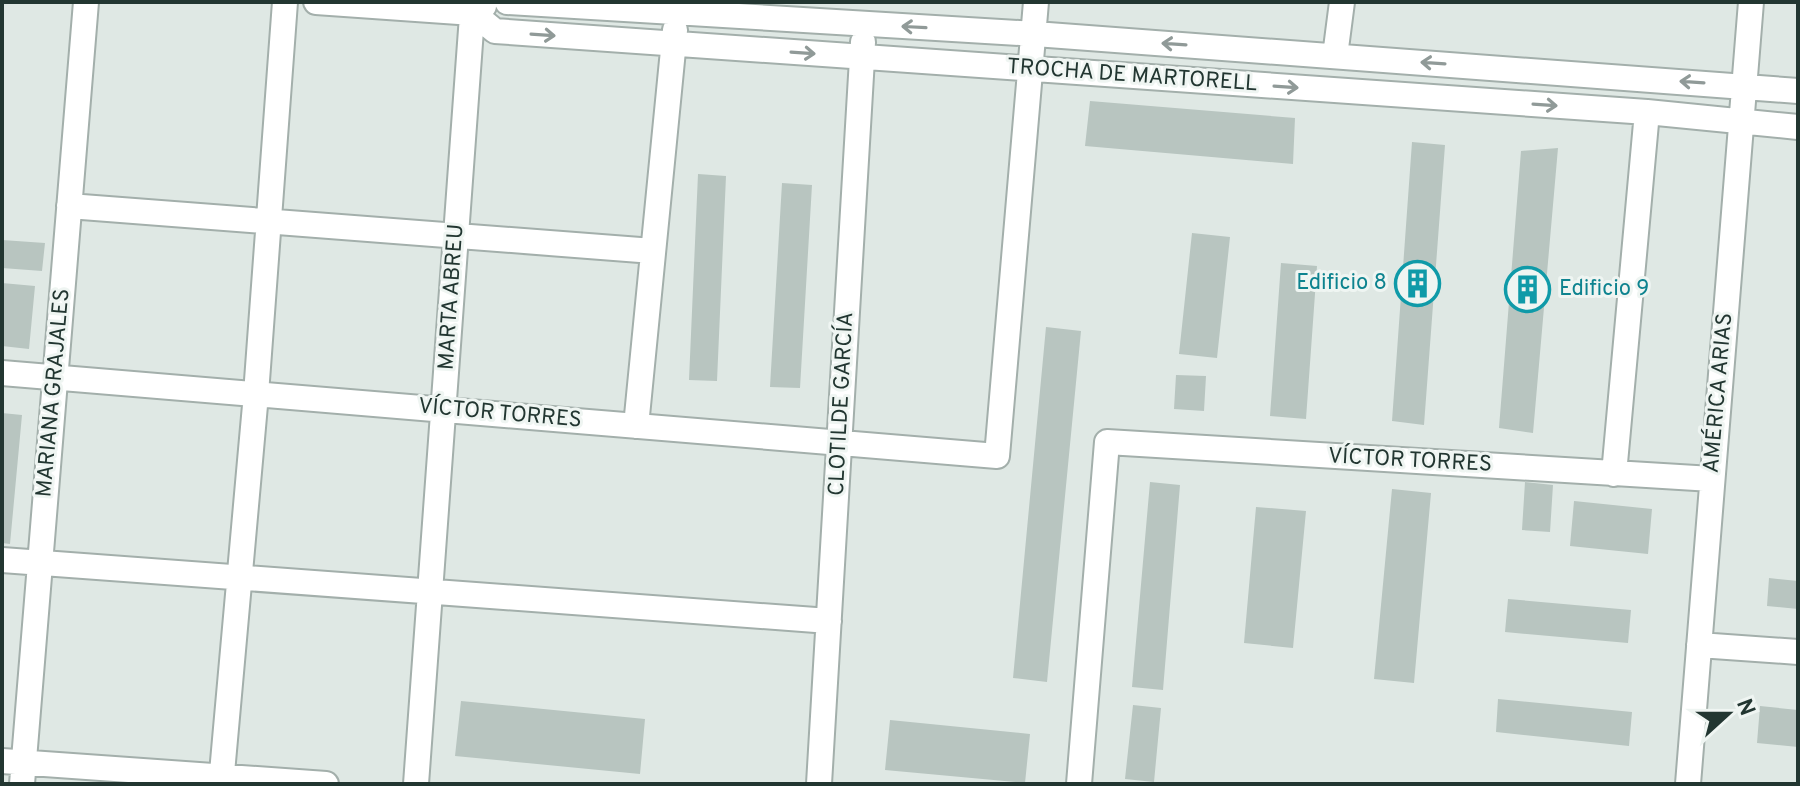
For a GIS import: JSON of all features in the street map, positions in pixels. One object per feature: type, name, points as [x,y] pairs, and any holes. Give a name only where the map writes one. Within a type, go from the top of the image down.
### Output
[{"type":"street","name":"MARIANA GRAJALES","points":[[16,769],[40,563],[86,2]]},
{"type":"street","points":[[221,780],[241,577],[285,2]]},
{"type":"street","name":"TROCHA DE MARTORELL","points":[[316,2],[479,6],[495,31],[1647,112],[1798,127]]},
{"type":"street","name":"TROCHA DE MARTORELL","points":[[507,2],[1035,34],[1798,91]]},
{"type":"street","points":[[1029,69],[1036,2]]},
{"type":"street","points":[[1335,56],[1342,2]]},
{"type":"street","name":"AMÉRICA ARIAS","points":[[1688,784],[1751,2]]},
{"type":"street","name":"MARTA ABREU","points":[[416,784],[456,235],[479,6]]},
{"type":"street","points":[[636,426],[677,11]]},
{"type":"street","name":"CLOTILDE GARCÍA","points":[[819,784],[864,24]]},
{"type":"street","name":"VÍCTOR TORRES","points":[[2,373],[997,456],[1029,69]]},
{"type":"street","points":[[1614,474],[1647,112]]},
{"type":"street","points":[[69,206],[653,251]]},
{"type":"street","name":"VÍCTOR TORRES","points":[[1079,784],[1107,442],[1712,479]]},
{"type":"street","points":[[2,560],[829,621]]},
{"type":"street","points":[[1699,645],[1798,652]]},
{"type":"street","points":[[16,769],[326,784]]},
{"type":"building","points":[[1090,101],[1295,118],[1293,164],[1085,146]]},
{"type":"building","name":"Edificio 8","points":[[1412,142],[1445,145],[1424,425],[1392,421]]},
{"type":"building","name":"Edificio 9","points":[[1558,148],[1533,433],[1499,428],[1521,151]]},
{"type":"building","points":[[698,174],[726,176],[717,381],[689,380]]},
{"type":"building","points":[[782,183],[812,185],[800,388],[770,387]]},
{"type":"building","points":[[1192,233],[1230,237],[1217,358],[1179,354]]},
{"type":"building","points":[[2,240],[45,243],[42,271],[2,268]]},
{"type":"building","points":[[1281,263],[1317,266],[1306,419],[1270,416]]},
{"type":"building","points":[[2,283],[35,286],[29,349],[2,346]]},
{"type":"building","points":[[1046,327],[1081,331],[1047,682],[1013,678]]},
{"type":"building","points":[[1176,375],[1206,376],[1204,411],[1174,409]]},
{"type":"building","points":[[2,413],[22,415],[10,544],[2,543]]},
{"type":"building","points":[[1150,482],[1180,485],[1163,690],[1132,687]]},
{"type":"building","points":[[1525,482],[1553,485],[1550,532],[1522,530]]},
{"type":"building","points":[[1392,489],[1431,493],[1414,683],[1374,679]]},
{"type":"building","points":[[1574,501],[1652,509],[1648,554],[1570,546]]},
{"type":"building","points":[[1256,507],[1306,511],[1293,648],[1244,643]]},
{"type":"building","points":[[1769,578],[1798,581],[1798,609],[1767,606]]},
{"type":"building","points":[[1508,599],[1631,610],[1628,643],[1505,632]]},
{"type":"building","points":[[1498,699],[1632,712],[1629,746],[1496,732]]},
{"type":"building","points":[[461,701],[645,719],[640,774],[455,756]]},
{"type":"building","points":[[1133,705],[1161,708],[1154,782],[1125,779]]},
{"type":"building","points":[[1760,706],[1798,710],[1798,747],[1757,743]]},
{"type":"building","points":[[890,720],[1030,734],[1025,783],[885,770]]},
{"type":"place","name":"Edificio 8","points":[[1418,283]]},
{"type":"place","name":"Edificio 9","points":[[1528,289]]}]
